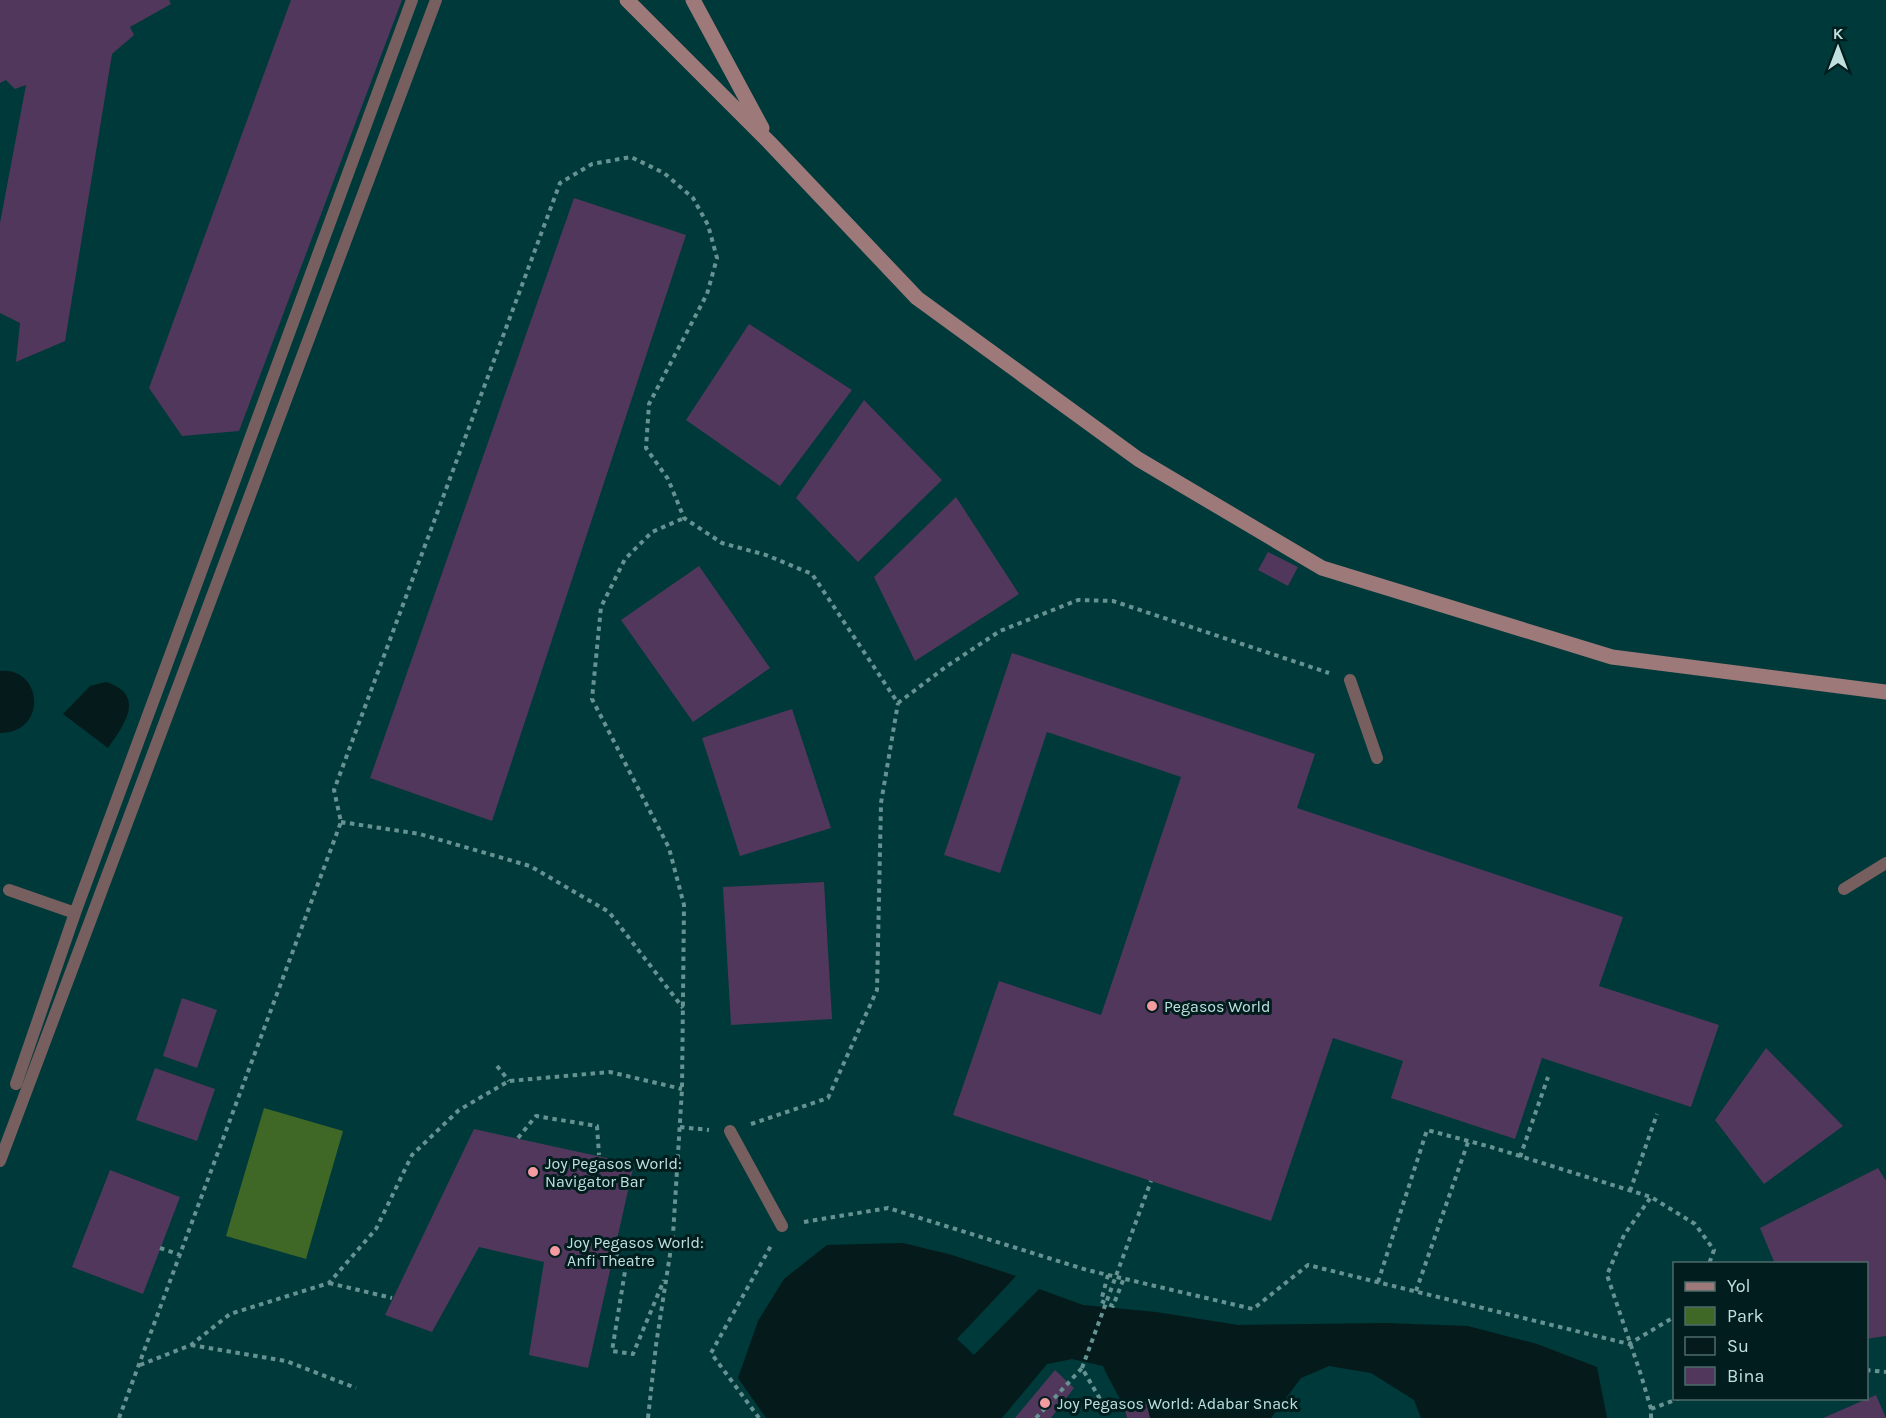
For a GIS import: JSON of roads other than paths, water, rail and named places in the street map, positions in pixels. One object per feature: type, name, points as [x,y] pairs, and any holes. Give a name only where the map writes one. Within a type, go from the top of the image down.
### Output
[{"type":"street","points":[[627,0],[769,142],[917,298],[1138,459],[1322,568],[1612,657],[1886,692]]},
{"type":"street","points":[[693,0],[769,142]]},
{"type":"lane","points":[[16,1084],[75,913],[412,0]]},
{"type":"lane","points":[[0,1161],[436,0]]},
{"type":"lane","points":[[1350,680],[1377,758]]},
{"type":"lane","points":[[1844,889],[1886,863]]},
{"type":"lane","points":[[9,890],[75,913]]},
{"type":"lane","points":[[730,1131],[782,1226]]},
{"type":"water","points":[[0,671],[14,673],[25,679],[32,689],[34,700],[32,712],[26,723],[16,730],[0,733]]},
{"type":"water","points":[[106,682],[119,688],[126,695],[129,703],[125,720],[108,748],[63,714],[90,686]]},
{"type":"water","points":[[903,1243],[952,1255],[1016,1276],[957,1339],[974,1355],[1039,1289],[1083,1305],[1156,1312],[1238,1325],[1386,1323],[1468,1326],[1537,1344],[1597,1367],[1607,1418],[1421,1418],[1414,1400],[1371,1373],[1329,1366],[1301,1378],[1271,1418],[1127,1418],[1123,1405],[1103,1366],[1072,1359],[1047,1364],[1002,1418],[766,1418],[738,1378],[758,1321],[784,1279],[827,1245]]},
{"type":"place","name":"Pegasos World","points":[[1152,1006]]},
{"type":"place","name":"Joy Pegasos World: Navigator Bar","points":[[533,1172]]},
{"type":"place","name":"Joy Pegasos World: Anfi Theatre","points":[[555,1251]]},
{"type":"place","name":"Joy Pegasos World: Adabar Snack","points":[[1045,1403]]}]
